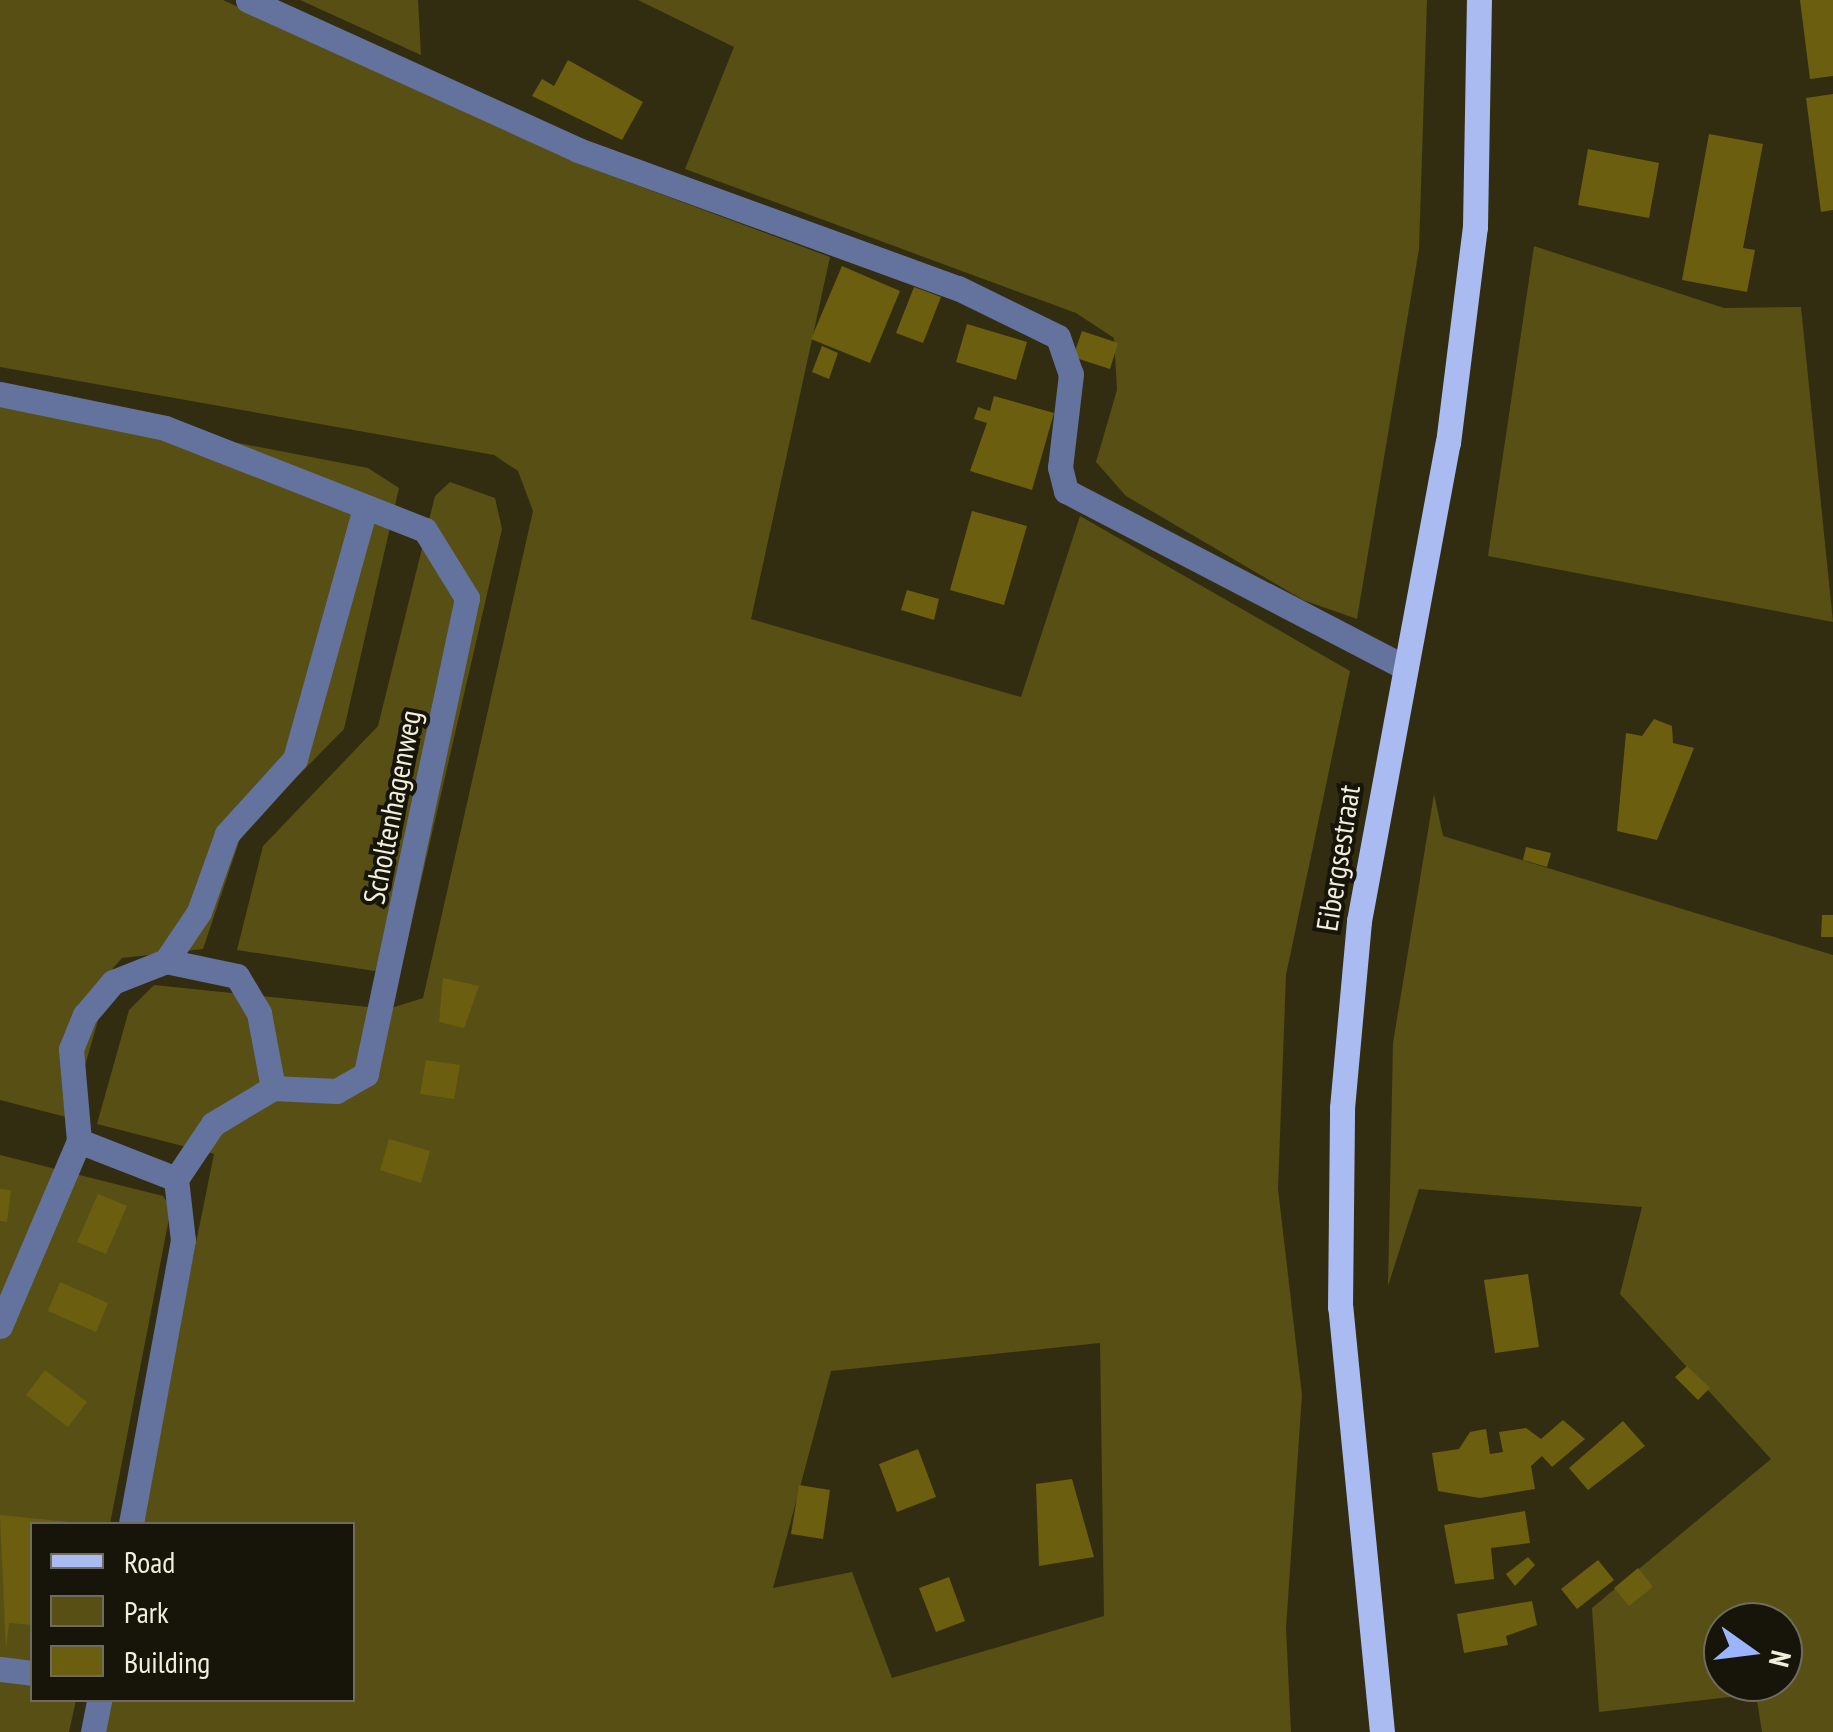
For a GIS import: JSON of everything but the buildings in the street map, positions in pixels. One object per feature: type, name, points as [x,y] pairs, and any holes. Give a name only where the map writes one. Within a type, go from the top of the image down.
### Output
[{"type":"main road","name":"Eibergsestraat","points":[[1382,1732],[1340,1307],[1342,1108],[1359,921],[1448,444],[1476,227],[1485,79],[1479,0]]},
{"type":"street","points":[[248,0],[578,150],[958,288],[1058,338],[1071,374],[1060,468],[1066,491],[1404,667]]},
{"type":"street","name":"Scholtenhagenweg","points":[[0,394],[165,428],[426,530],[467,598],[366,1074],[336,1091],[273,1088]]},
{"type":"street","points":[[166,962],[199,912],[228,834],[252,796],[294,760],[366,509]]},
{"type":"street","points":[[0,1326],[12,1271],[79,1141],[71,1049],[85,1015],[113,982],[166,962],[214,964],[237,976],[259,1012],[273,1088],[213,1124],[176,1178],[183,1240],[131,1522]]},
{"type":"street","points":[[79,1141],[176,1178]]},
{"type":"street","points":[[0,1669],[30,1672]]},
{"type":"street","points":[[93,1732],[99,1702]]},
{"type":"green space","points":[[0,0],[223,0],[580,164],[830,257],[751,619],[1021,697],[1080,516],[1350,671],[1286,975],[1278,1189],[1302,1395],[1286,1628],[1291,1732],[101,1732],[107,1702],[355,1702],[355,1522],[139,1522],[214,1154],[97,1124],[129,1010],[154,985],[388,1009],[423,998],[533,511],[518,471],[494,455],[0,367]],"holes":[[[1100,1343],[1104,1616],[892,1678],[852,1572],[773,1588],[831,1371]]]},
{"type":"green space","points":[[300,0],[418,0],[421,55]]},
{"type":"green space","points":[[638,0],[1427,0],[1419,249],[1357,619],[1303,600],[1126,496],[1096,462],[1117,390],[1114,338],[1076,313],[685,169],[734,47]]},
{"type":"green space","points":[[1534,246],[1724,308],[1801,307],[1833,622],[1488,556]]},
{"type":"green space","points":[[0,397],[368,468],[399,488],[344,729],[242,833],[203,949],[122,958],[113,968],[70,1118],[0,1100]]},
{"type":"green space","points":[[450,482],[495,498],[502,529],[405,951],[375,971],[237,950],[263,846],[378,726],[435,496]]},
{"type":"green space","points":[[1434,794],[1443,836],[1833,955],[1833,1732],[1762,1732],[1757,1702],[1803,1702],[1803,1602],[1703,1602],[1703,1700],[1599,1712],[1592,1608],[1771,1459],[1620,1294],[1642,1207],[1419,1189],[1388,1286],[1393,1043]]},
{"type":"green space","points":[[0,1155],[163,1196],[171,1208],[110,1522],[30,1522],[30,1702],[76,1702],[69,1732],[0,1732]]}]
